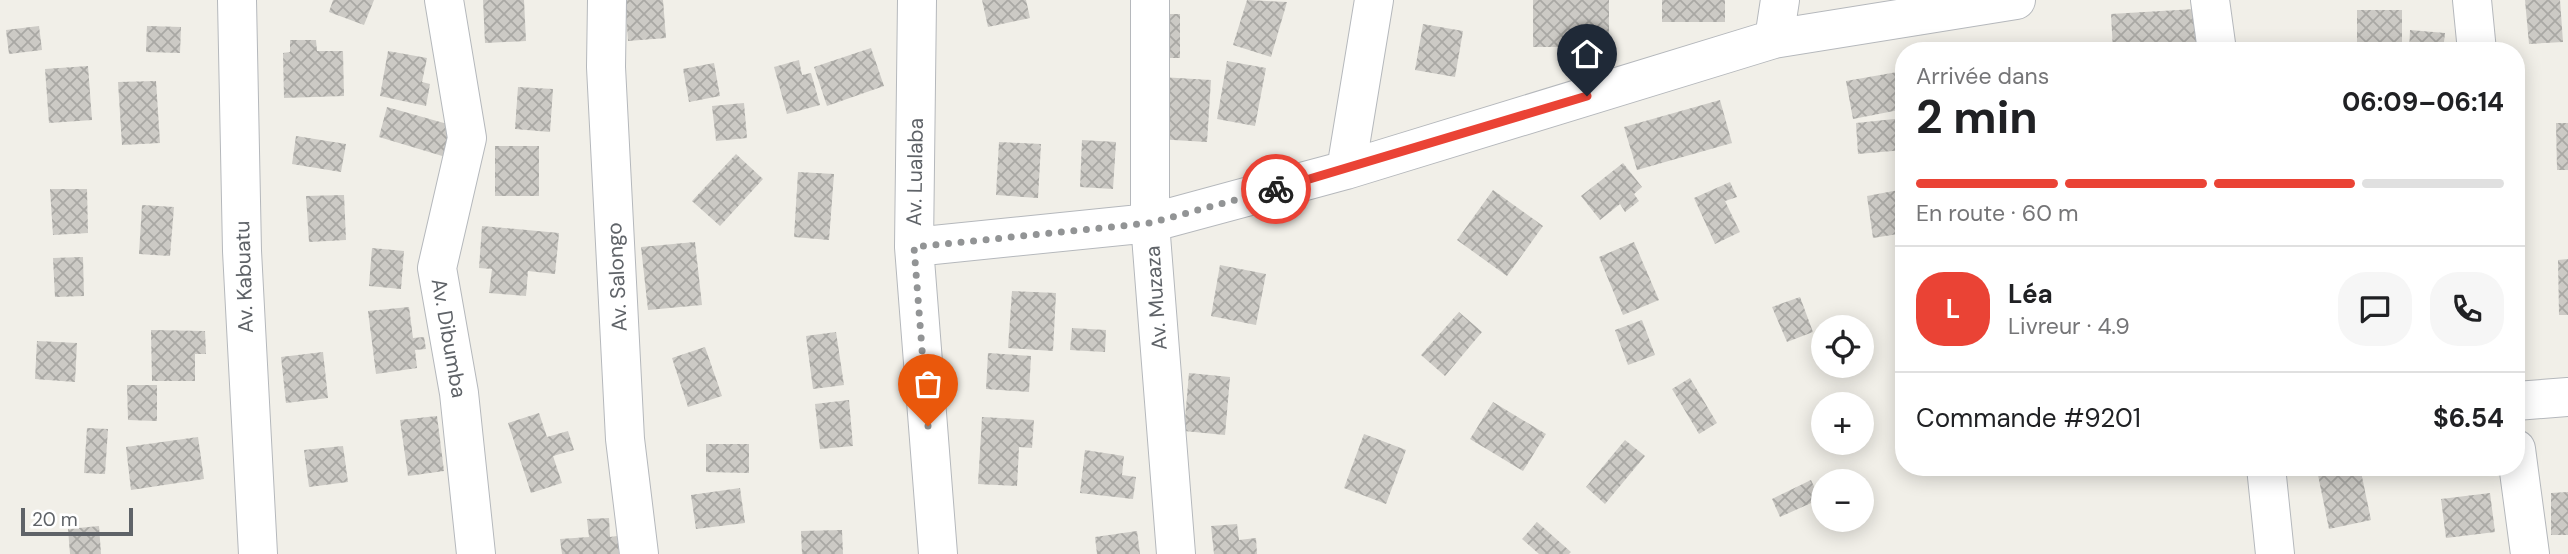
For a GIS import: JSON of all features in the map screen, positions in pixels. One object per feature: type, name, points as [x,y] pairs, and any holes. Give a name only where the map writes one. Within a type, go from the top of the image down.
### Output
[{"type":"street","name":"Av. Kabuatu","points":[[237,0],[242,251],[258,554]]},
{"type":"street","name":"Av. Dibumba","points":[[444,0],[467,138],[437,268],[459,393],[476,554]]},
{"type":"street","name":"Av. Salongo","points":[[607,0],[606,67],[625,439],[639,554]]},
{"type":"street","name":"Av. Lualaba","points":[[917,0],[914,247],[938,554]]},
{"type":"street","name":"Av. Muzaza","points":[[1150,0],[1150,223],[1176,554]]},
{"type":"street","points":[[1346,170],[1374,0]]},
{"type":"street","points":[[1774,39],[1780,0]]},
{"type":"street","points":[[914,247],[1150,223],[1346,170],[1774,39],[2016,0]]},
{"type":"street","points":[[2210,0],[2216,42]]},
{"type":"street","points":[[2472,0],[2476,42]]},
{"type":"street","points":[[2525,400],[2568,397]]},
{"type":"street","points":[[2266,476],[2266,547]]},
{"type":"street","points":[[2520,476],[2530,554]]},
{"type":"building","points":[[333,0],[374,0],[364,25],[329,12]]},
{"type":"building","points":[[483,0],[524,0],[526,41],[485,43]]},
{"type":"building","points":[[625,0],[663,0],[666,38],[628,41]]},
{"type":"building","points":[[982,0],[1026,0],[1030,18],[988,27]]},
{"type":"building","points":[[1247,0],[1287,2],[1271,57],[1233,45]]},
{"type":"building","points":[[1533,0],[1609,0],[1609,47],[1533,47]]},
{"type":"building","points":[[1662,0],[1725,0],[1725,22],[1662,22]]},
{"type":"building","points":[[2525,0],[2560,0],[2563,42],[2529,44]]},
{"type":"building","points":[[2195,9],[2197,42],[2113,42],[2111,14]]},
{"type":"building","points":[[2357,10],[2402,10],[2402,42],[2357,42]]},
{"type":"building","points":[[1157,14],[1180,14],[1180,58],[1157,58]]},
{"type":"building","points":[[1423,24],[1463,31],[1455,77],[1415,70]]},
{"type":"building","points":[[39,26],[42,50],[9,54],[6,30]]},
{"type":"building","points":[[147,26],[181,27],[180,53],[146,52]]},
{"type":"building","points":[[2410,30],[2445,33],[2444,42],[2409,42]]},
{"type":"building","points":[[290,40],[316,40],[317,51],[343,51],[344,96],[284,98],[283,53],[290,52]]},
{"type":"building","points":[[871,48],[884,86],[827,106],[814,67]]},
{"type":"building","points":[[388,51],[427,58],[422,82],[430,84],[426,106],[380,96]]},
{"type":"building","points":[[799,60],[802,75],[811,73],[820,105],[787,114],[774,67]]},
{"type":"building","points":[[1227,61],[1266,68],[1255,126],[1217,119]]},
{"type":"building","points":[[714,63],[720,96],[689,102],[683,69]]},
{"type":"building","points":[[88,66],[92,120],[49,123],[45,69]]},
{"type":"building","points":[[1895,72],[1895,111],[1853,119],[1846,81]]},
{"type":"building","points":[[1161,77],[1211,80],[1207,142],[1157,139]]},
{"type":"building","points":[[156,81],[160,143],[122,145],[118,82]]},
{"type":"building","points":[[518,87],[553,89],[550,132],[515,129]]},
{"type":"building","points":[[1720,100],[1732,143],[1637,170],[1624,127]]},
{"type":"building","points":[[744,103],[747,138],[716,141],[712,106]]},
{"type":"building","points":[[387,107],[458,127],[449,158],[379,137]]},
{"type":"building","points":[[1895,119],[1895,151],[1858,154],[1856,123]]},
{"type":"building","points":[[2556,123],[2568,123],[2568,170],[2557,170]]},
{"type":"building","points":[[296,136],[346,144],[341,172],[292,164]]},
{"type":"building","points":[[1082,140],[1116,142],[1113,189],[1080,187]]},
{"type":"building","points":[[999,142],[1041,144],[1038,198],[996,195]]},
{"type":"building","points":[[495,146],[539,146],[539,196],[495,196]]},
{"type":"building","points":[[736,154],[763,179],[720,226],[692,201]]},
{"type":"building","points":[[1623,163],[1642,187],[1634,194],[1639,201],[1625,212],[1620,204],[1600,220],[1581,196]]},
{"type":"building","points":[[798,172],[834,174],[829,240],[794,237]]},
{"type":"building","points":[[1730,182],[1737,197],[1725,201],[1740,232],[1715,244],[1694,198]]},
{"type":"building","points":[[50,189],[87,189],[88,233],[53,235]]},
{"type":"building","points":[[1493,190],[1543,226],[1507,276],[1457,240]]},
{"type":"building","points":[[1895,191],[1895,234],[1873,238],[1867,196]]},
{"type":"building","points":[[344,195],[346,240],[309,242],[306,196]]},
{"type":"building","points":[[142,205],[174,207],[170,256],[139,254]]},
{"type":"building","points":[[482,226],[559,233],[555,274],[528,271],[526,296],[489,293],[492,269],[479,268]]},
{"type":"building","points":[[695,242],[702,305],[648,310],[641,247]]},
{"type":"building","points":[[1634,242],[1659,300],[1623,315],[1599,257]]},
{"type":"building","points":[[372,248],[404,251],[401,289],[369,286]]},
{"type":"building","points":[[83,257],[84,296],[55,297],[53,258]]},
{"type":"building","points":[[2568,259],[2568,315],[2559,315],[2558,260]]},
{"type":"building","points":[[1220,265],[1266,274],[1256,325],[1211,316]]},
{"type":"building","points":[[1012,291],[1056,293],[1053,351],[1008,348]]},
{"type":"building","points":[[1800,297],[1811,333],[1787,342],[1772,307]]},
{"type":"building","points":[[409,307],[413,338],[424,337],[426,349],[415,350],[417,368],[376,374],[368,311]]},
{"type":"building","points":[[1459,312],[1482,332],[1445,376],[1421,355]]},
{"type":"building","points":[[1642,320],[1655,355],[1628,365],[1615,330]]},
{"type":"building","points":[[1072,328],[1106,330],[1105,352],[1070,350]]},
{"type":"building","points":[[151,330],[205,331],[206,354],[195,354],[195,381],[152,381]]},
{"type":"building","points":[[836,332],[844,385],[813,389],[806,336]]},
{"type":"building","points":[[37,341],[77,343],[75,382],[35,379]]},
{"type":"building","points":[[705,347],[722,396],[688,407],[672,358]]},
{"type":"building","points":[[323,352],[328,398],[286,403],[281,357]]},
{"type":"building","points":[[988,353],[1031,356],[1029,392],[986,389]]},
{"type":"building","points":[[1189,373],[1230,377],[1225,435],[1184,431]]},
{"type":"building","points":[[1690,378],[1717,423],[1699,434],[1672,389]]},
{"type":"building","points":[[127,385],[157,385],[157,421],[128,420]]},
{"type":"building","points":[[849,400],[853,446],[820,449],[815,404]]},
{"type":"building","points":[[1493,402],[1546,434],[1523,471],[1470,439]]},
{"type":"building","points":[[539,413],[547,437],[568,431],[574,450],[553,456],[562,483],[531,493],[508,423]]},
{"type":"building","points":[[437,416],[444,471],[408,476],[400,420]]},
{"type":"building","points":[[982,417],[1034,420],[1032,448],[1019,447],[1017,486],[978,484]]},
{"type":"building","points":[[87,428],[108,429],[105,474],[84,473]]},
{"type":"building","points":[[1364,434],[1406,450],[1386,504],[1344,488]]},
{"type":"building","points":[[198,437],[204,479],[131,490],[126,447]]},
{"type":"building","points":[[1625,440],[1645,456],[1605,504],[1586,487]]},
{"type":"building","points":[[706,444],[749,444],[749,473],[706,472]]},
{"type":"building","points":[[343,446],[348,482],[309,487],[304,450]]},
{"type":"building","points":[[1085,450],[1124,456],[1122,475],[1136,477],[1133,499],[1080,493]]},
{"type":"building","points":[[2318,476],[2362,476],[2371,520],[2329,529]]},
{"type":"building","points":[[1811,480],[1811,503],[1780,517],[1772,499]]},
{"type":"building","points":[[740,488],[745,523],[696,529],[691,495]]},
{"type":"building","points":[[2568,492],[2568,535],[2551,535],[2551,493]]},
{"type":"building","points":[[2490,493],[2495,532],[2446,538],[2441,499]]},
{"type":"building","points":[[609,518],[610,537],[617,536],[619,554],[562,554],[560,539],[589,537],[587,519]]},
{"type":"building","points":[[1537,522],[1571,552],[1539,554],[1522,539]]},
{"type":"building","points":[[1237,524],[1239,540],[1256,538],[1257,554],[1214,554],[1211,526]]},
{"type":"building","points":[[99,526],[101,554],[70,554],[68,529]]},
{"type":"building","points":[[842,530],[843,554],[802,554],[801,531]]},
{"type":"building","points":[[1137,531],[1140,554],[1097,554],[1095,537]]},
{"type":"way so far","points":[[928,426],[914,247],[1150,223],[1276,189]]},
{"type":"route","points":[[1276,189],[1587,96]]}]
